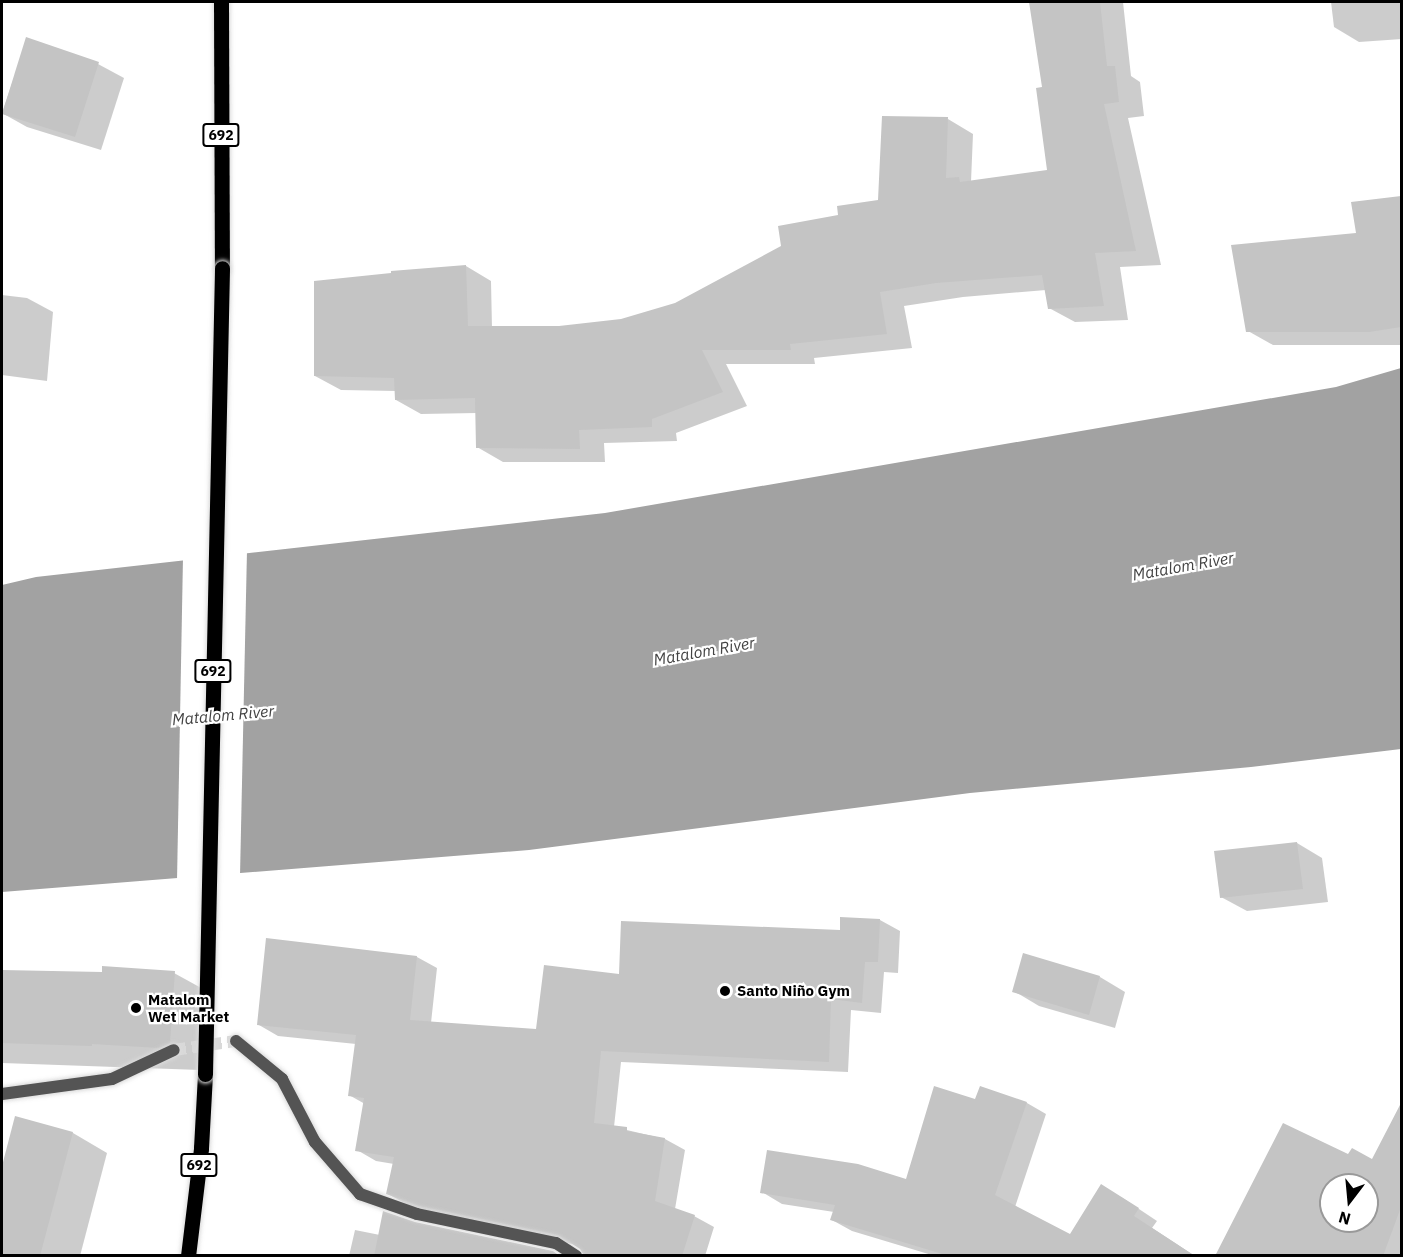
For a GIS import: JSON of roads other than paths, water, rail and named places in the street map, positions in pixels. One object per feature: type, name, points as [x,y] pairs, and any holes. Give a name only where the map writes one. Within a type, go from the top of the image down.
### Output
[{"type":"main road","name":"692","points":[[188,1256],[201,1148],[205,1074],[222,268],[220,2]]},
{"type":"street","points":[[236,1041],[282,1078],[315,1142],[360,1194],[417,1214],[556,1243],[576,1256]]},
{"type":"street","points":[[2,1094],[112,1079],[174,1050]]},
{"type":"water","name":"Matalom River","points":[[1401,368],[1401,749],[1251,767],[970,793],[529,850],[2,892],[2,585],[36,577],[605,513],[1336,387]]},
{"type":"tunnel","points":[[174,1050],[236,1041]]},
{"type":"place","name":"Santo Niño Gym","points":[[725,991]]},
{"type":"place","name":"Matalom Wet Market","points":[[136,1008]]}]
